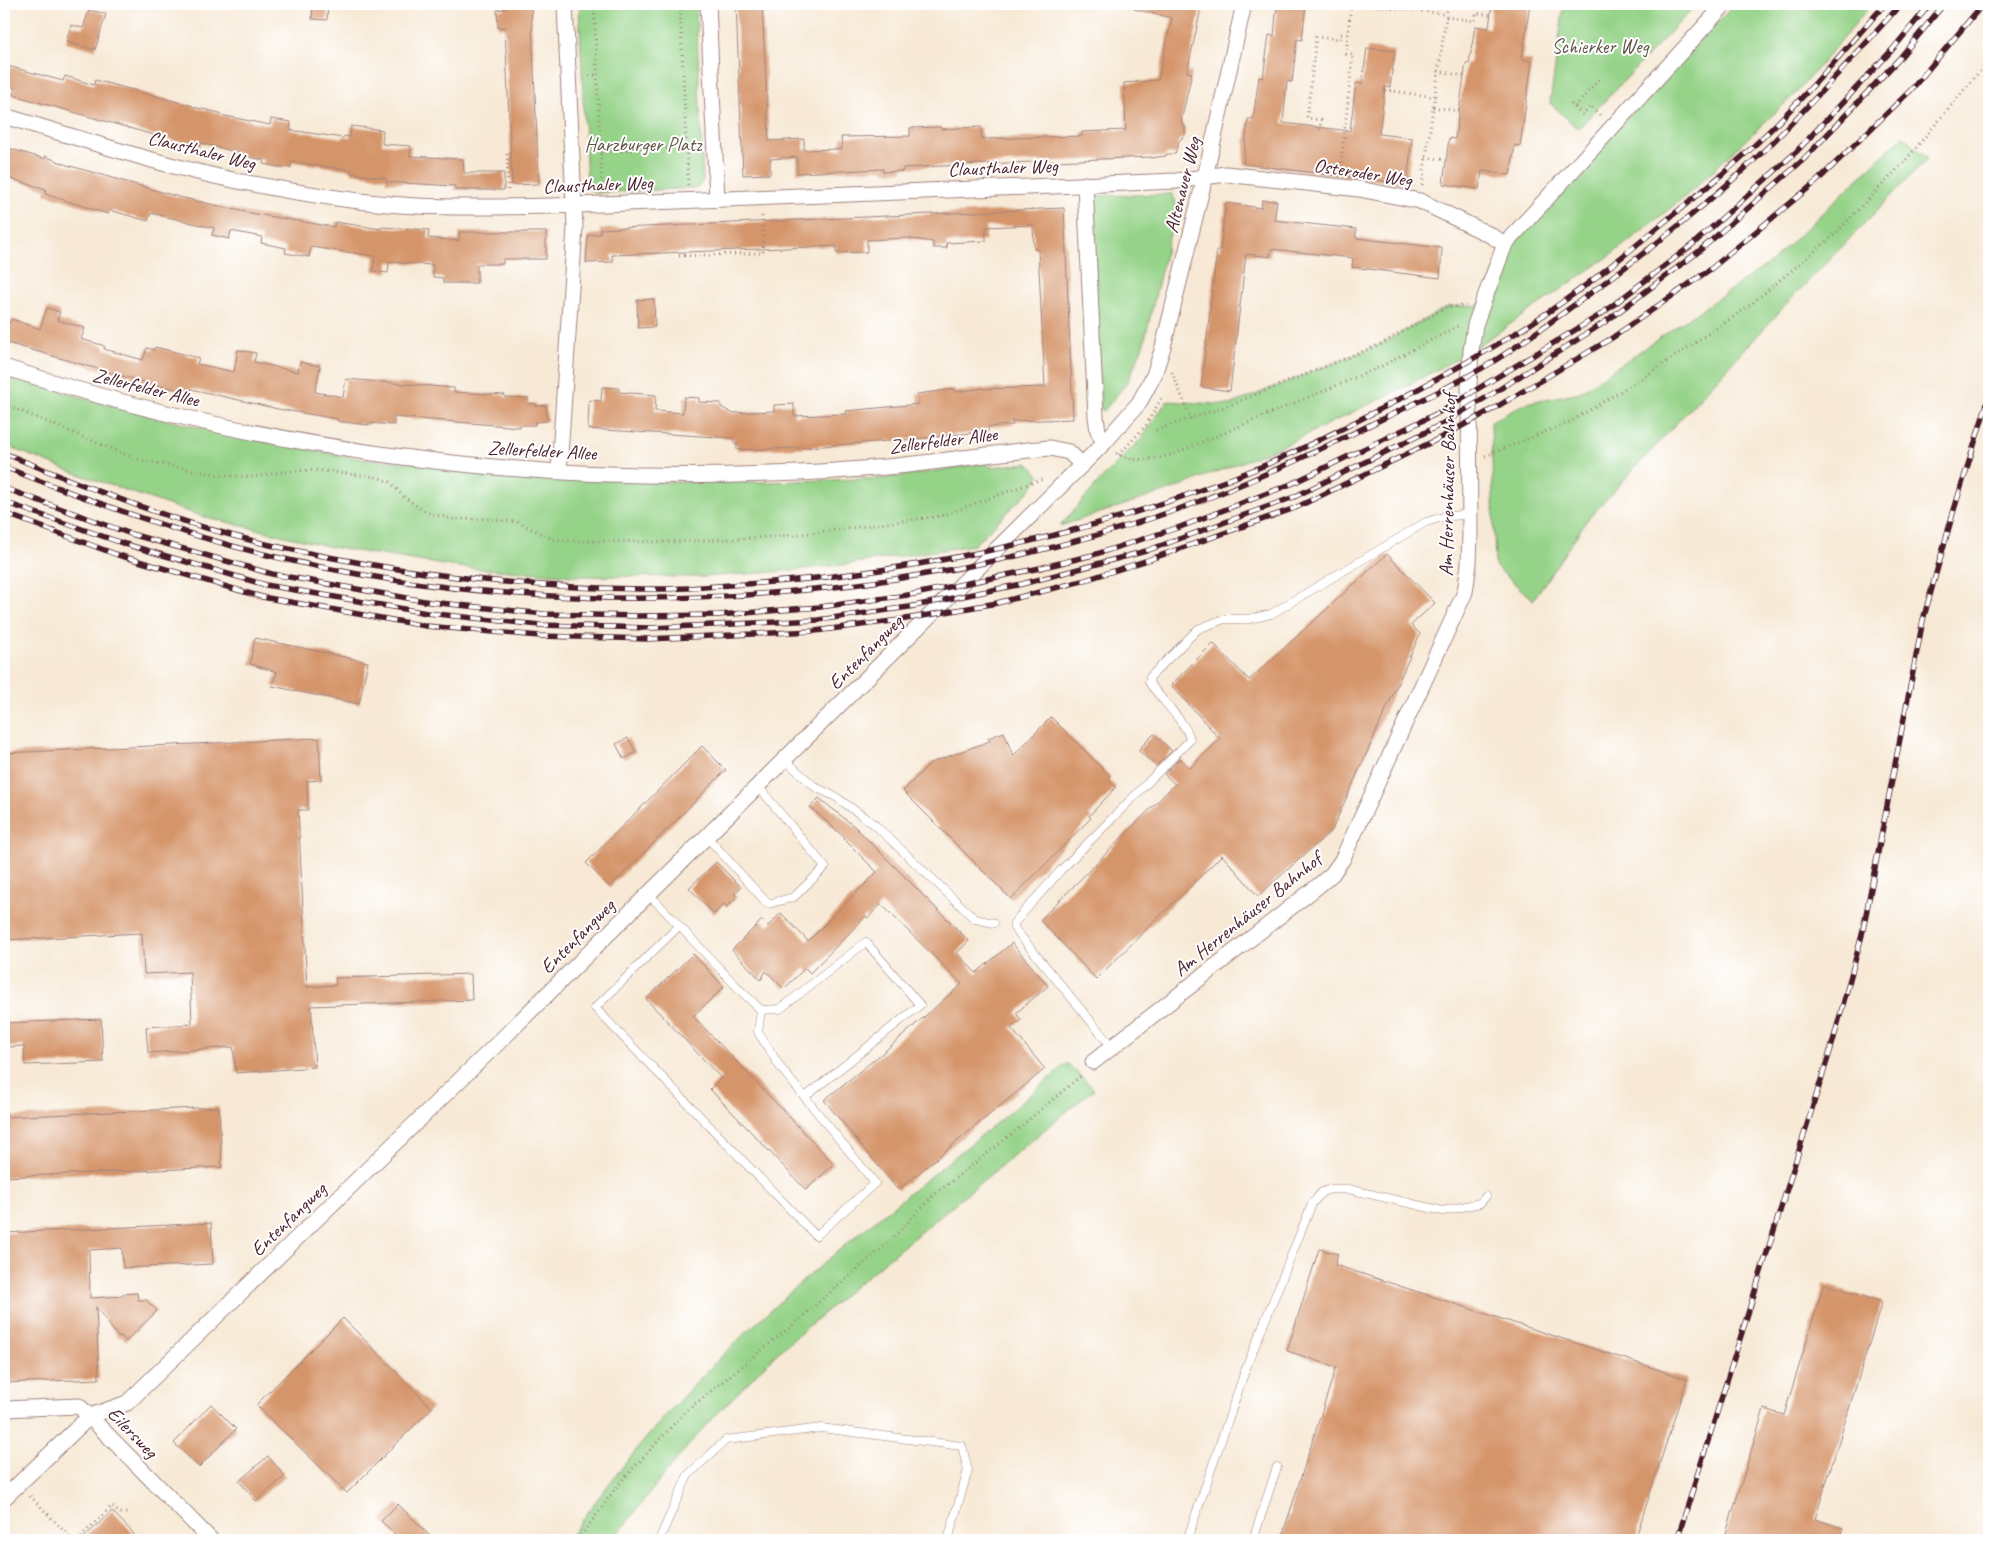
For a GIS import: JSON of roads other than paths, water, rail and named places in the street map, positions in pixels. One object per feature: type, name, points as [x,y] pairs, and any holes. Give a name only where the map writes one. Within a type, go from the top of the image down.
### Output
[{"type":"street","points":[[559,471],[575,227],[565,4]]},
{"type":"street","points":[[708,4],[717,199]]},
{"type":"street","name":"Altenauer Weg","points":[[1154,374],[1163,346],[1205,177],[1244,4]]},
{"type":"street","name":"Am Herrenhäuser Bahnhof","points":[[1093,1062],[1325,880],[1342,860],[1465,592],[1469,564],[1469,386],[1471,351],[1475,325],[1505,244],[1725,4]]},
{"type":"street","name":"Clausthaler Weg","points":[[4,116],[178,167],[234,180],[382,203],[416,206],[509,207],[603,204],[1176,181],[1205,177]]},
{"type":"street","name":"Osteroder Weg","points":[[1205,177],[1226,174],[1339,186],[1420,201],[1505,244]]},
{"type":"street","points":[[1085,184],[1096,417],[1098,431],[1104,443]]},
{"type":"street","name":"Zellerfelder Allee","points":[[4,367],[74,390],[141,408],[256,434],[364,452],[460,464],[661,476],[770,474],[896,466],[1050,448],[1069,452],[1082,465]]},
{"type":"street","name":"Entenfangweg","points":[[4,1498],[90,1416],[127,1403],[500,1041],[1104,443],[1139,403],[1154,374]]},
{"type":"street","name":"Eilersweg","points":[[4,1409],[79,1406],[210,1540]]},
{"type":"lane","points":[[1112,1047],[1014,928],[1014,924],[1062,870],[1190,740],[1184,727],[1152,688],[1149,682],[1150,677],[1198,629],[1224,619],[1249,618],[1271,614],[1426,522],[1443,517],[1470,514]]},
{"type":"lane","points":[[784,759],[815,787],[836,797],[875,825],[975,919],[994,923]]},
{"type":"lane","points":[[706,836],[768,904],[794,897],[825,867],[757,785]]},
{"type":"lane","points":[[648,894],[761,1010],[780,1009],[866,942],[920,1005],[805,1097]]},
{"type":"lane","points":[[679,926],[595,1008],[816,1236],[874,1182],[780,1067],[758,1032],[761,1010]]},
{"type":"lane","points":[[1187,1540],[1246,1368],[1312,1204],[1322,1192],[1331,1188],[1348,1189],[1443,1211],[1480,1203],[1486,1196]]},
{"type":"lane","points":[[659,1540],[688,1475],[726,1440],[821,1428],[962,1446],[968,1470],[948,1540]]},
{"type":"lane","points":[[1253,1540],[1277,1467]]},
{"type":"railway","points":[[4,453],[135,505],[202,527],[270,545],[408,571],[502,582],[595,588],[655,589],[707,587],[812,579],[944,559],[1009,546],[1074,530],[1138,511],[1201,490],[1263,466],[1394,402],[1502,341],[1544,315],[1589,282],[1735,163],[1775,126],[1885,4]]},
{"type":"railway","points":[[4,467],[164,526],[263,554],[375,577],[489,591],[605,598],[722,596],[839,586],[954,569],[1067,543],[1176,510],[1253,480],[1435,394],[1502,356],[1627,265],[1726,186],[1789,126],[1901,4]]},
{"type":"railway","points":[[4,488],[131,534],[272,574],[430,602],[544,614],[719,615],[820,607],[915,594],[1093,555],[1180,527],[1291,484],[1436,414],[1600,315],[1692,245],[1796,152],[1892,50],[1930,4]]},
{"type":"railway","points":[[4,502],[125,544],[266,585],[427,613],[540,625],[651,628],[818,620],[909,607],[1022,584],[1146,551],[1294,497],[1438,426],[1492,394],[1605,322],[1698,252],[1803,160],[1899,59],[1944,4]]},
{"type":"railway","points":[[4,513],[118,555],[262,597],[426,626],[540,636],[648,639],[815,631],[900,620],[997,603],[1082,581],[1148,560],[1295,508],[1438,439],[1493,409],[1612,338],[1712,268],[1817,181],[1911,90],[1983,4]]},
{"type":"railway","points":[[1677,1540],[1832,1045],[1862,935],[1923,620],[1953,513],[1989,397]]},
{"type":"park label","name":"Schierker Weg","points":[[1600,46]]},
{"type":"park label","name":"Harzburger Platz","points":[[643,144]]}]
